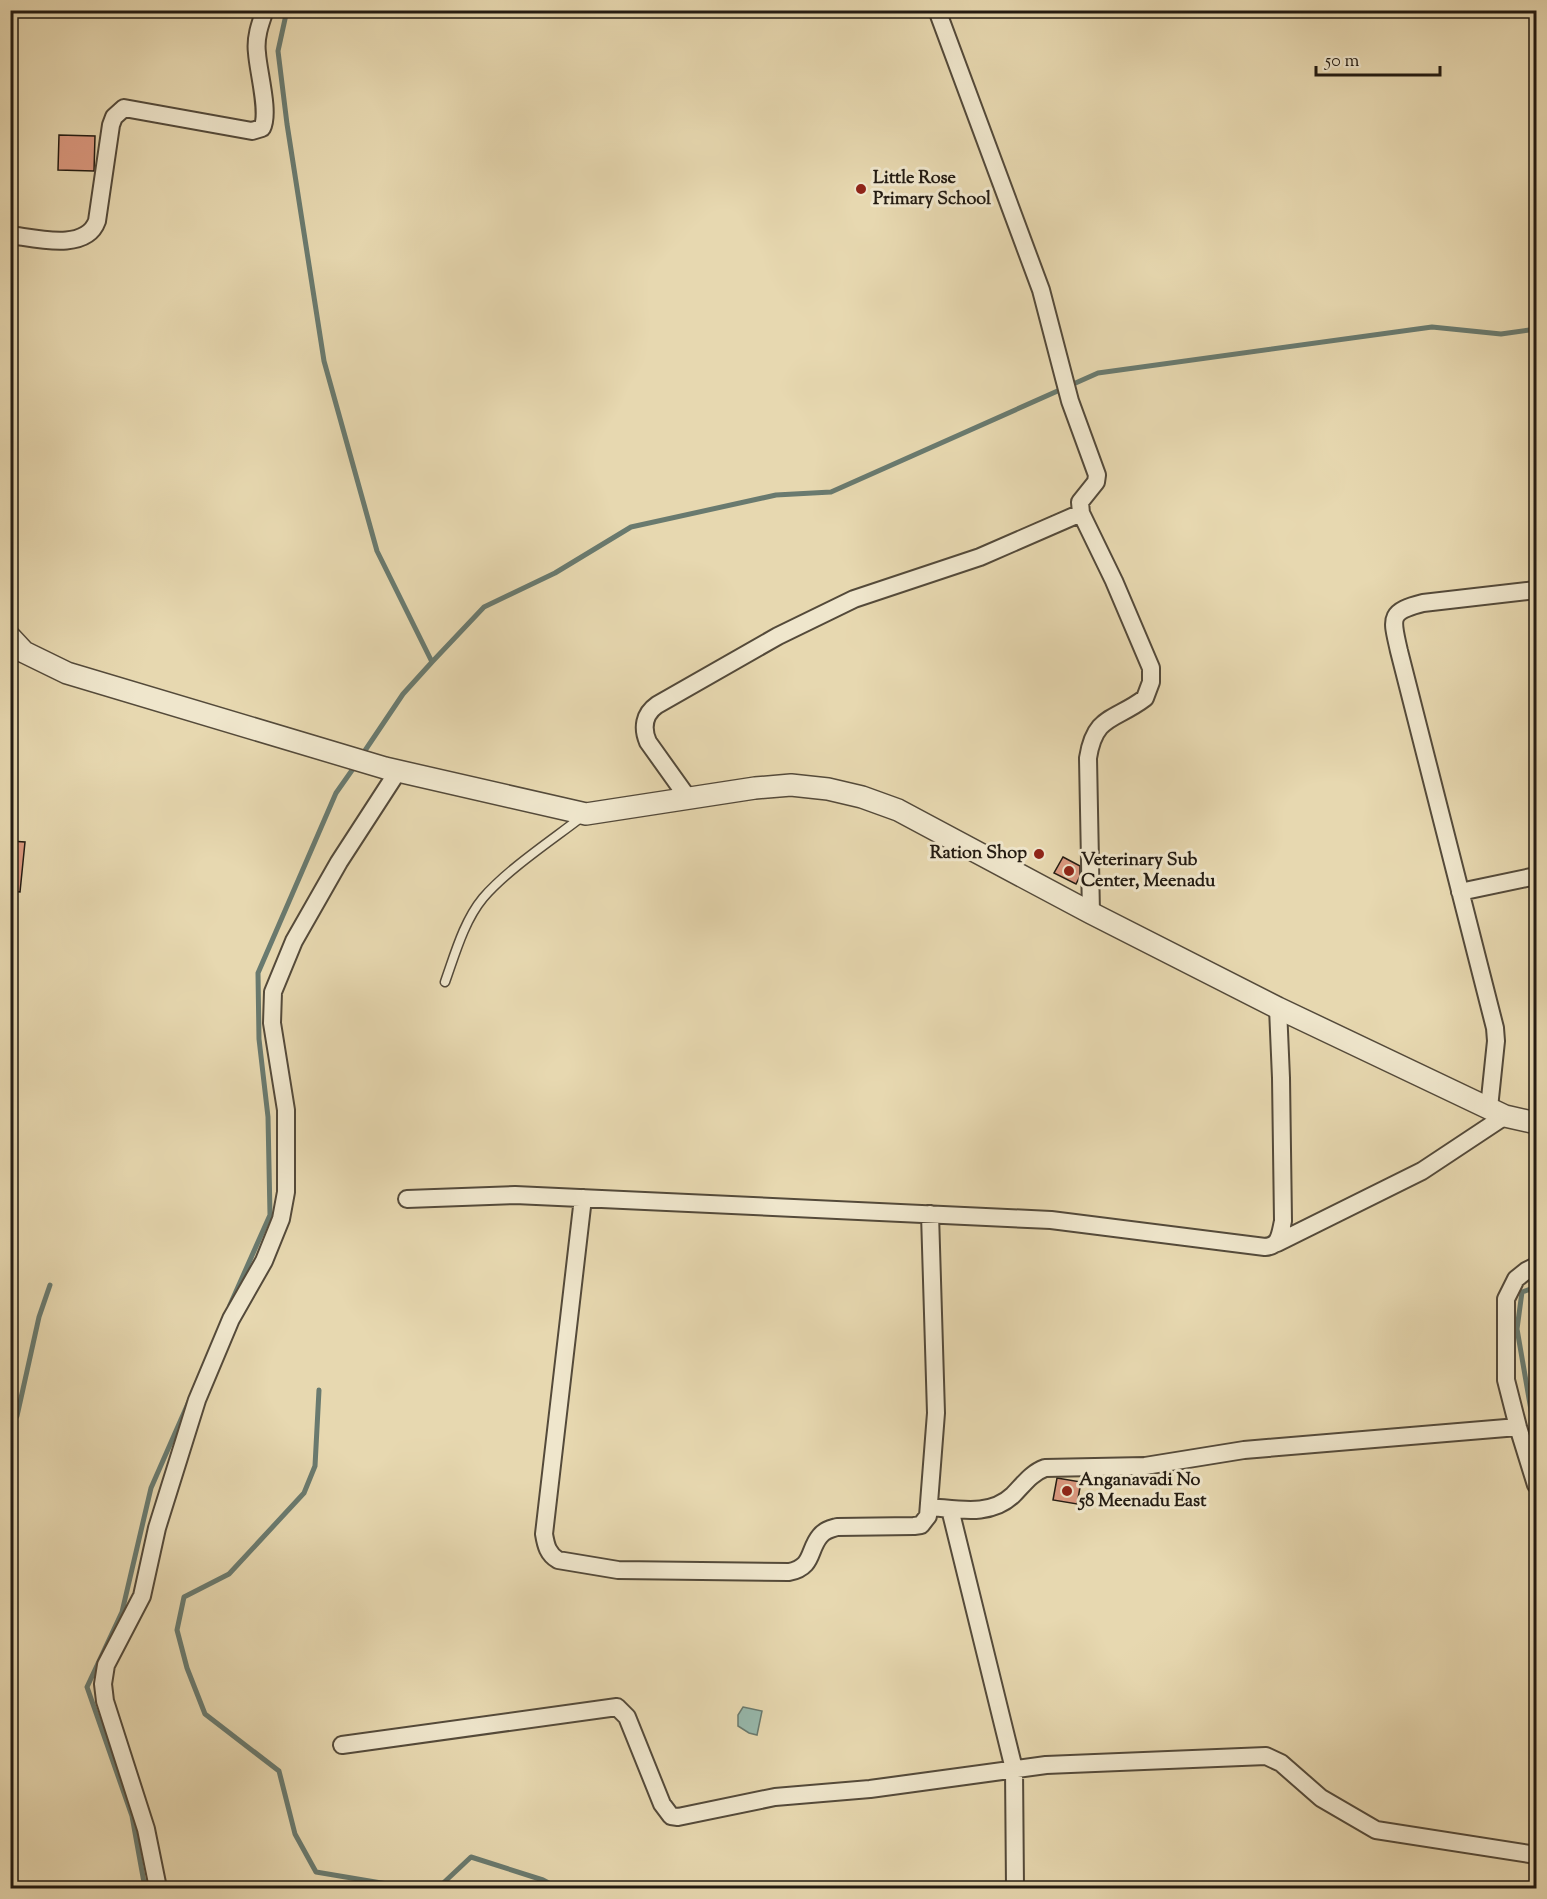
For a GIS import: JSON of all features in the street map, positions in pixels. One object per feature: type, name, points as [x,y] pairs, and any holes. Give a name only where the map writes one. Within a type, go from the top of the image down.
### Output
[{"type":"street","points":[[10,235],[65,241],[78,238],[92,230],[97,221],[111,125],[114,117],[124,108],[252,131],[262,128],[265,122],[256,51],[257,32],[265,10]]},
{"type":"street","points":[[937,10],[1041,290],[1070,401],[1097,475],[1096,482],[1080,502],[1081,513],[1114,581],[1149,660],[1151,671],[1145,698],[1104,721],[1092,738],[1088,758],[1090,913]]},
{"type":"street","points":[[688,798],[644,734],[647,716],[657,705],[778,636],[854,599],[981,557],[1081,513]]},
{"type":"street","points":[[1497,1112],[1495,1028],[1399,651],[1395,617],[1398,611],[1406,607],[1423,603],[1536,590]]},
{"type":"street","points":[[10,638],[24,652],[67,673],[392,770],[586,814],[755,788],[791,785],[828,789],[862,797],[898,810],[1090,913],[1278,1008],[1497,1112],[1536,1123]]},
{"type":"street","points":[[158,1888],[146,1829],[105,1701],[103,1684],[106,1665],[142,1596],[157,1528],[197,1400],[231,1319],[264,1261],[281,1219],[286,1192],[286,1110],[272,1023],[273,992],[294,941],[392,770]]},
{"type":"street","points":[[1460,892],[1536,876]]},
{"type":"street","points":[[1277,1243],[1283,1221],[1278,1008]]},
{"type":"street","points":[[407,1199],[515,1195],[1051,1220],[1272,1247],[1422,1171],[1497,1112]]},
{"type":"street","points":[[583,1198],[544,1534],[545,1544],[551,1555],[558,1560],[618,1570],[789,1572],[807,1562],[818,1539],[827,1530],[837,1527],[921,1525],[928,1516],[936,1413],[930,1214]]},
{"type":"street","points":[[1536,1266],[1516,1279],[1506,1299],[1506,1380],[1536,1485]]},
{"type":"street","points":[[929,1507],[987,1510],[1007,1500],[1038,1470],[1045,1468],[1145,1466],[1244,1450],[1518,1426]]},
{"type":"street","points":[[950,1509],[1014,1769],[1015,1888]]},
{"type":"street","points":[[342,1745],[617,1707],[627,1717],[662,1804],[671,1815],[678,1817],[775,1797],[870,1789],[1046,1765],[1266,1756],[1277,1760],[1320,1798],[1376,1830],[1536,1855]]},
{"type":"lane","points":[[445,982],[465,928],[482,899],[520,864],[586,814]]},
{"type":"water","points":[[743,1707],[762,1711],[757,1735],[738,1726],[738,1715]]},
{"type":"building","points":[[59,135],[95,136],[94,171],[58,170]]},
{"type":"building","points":[[10,841],[25,842],[20,892],[10,891]]},
{"type":"building","name":"Veterinary Sub Center, Meenadu","points":[[1063,857],[1080,866],[1080,876],[1076,884],[1054,873]]},
{"type":"building","name":"Anganavadi No 58 Meenadu East","points":[[1057,1478],[1081,1482],[1077,1504],[1053,1500]]},
{"type":"waterway","points":[[287,10],[278,51],[287,124],[324,361],[377,551],[432,662],[403,694],[362,755]]},
{"type":"waterway","points":[[432,662],[484,607],[555,573],[631,527],[776,495],[831,492],[1098,373],[1432,327],[1501,334],[1536,329]]},
{"type":"waterway","points":[[230,1305],[270,1215],[268,1117],[259,1039],[258,973],[336,793],[355,766]]},
{"type":"waterway","points":[[10,1428],[17,1416],[39,1317],[50,1285]]},
{"type":"waterway","points":[[1536,1287],[1522,1292],[1517,1329],[1536,1439]]},
{"type":"waterway","points":[[319,1390],[315,1466],[304,1493],[229,1574],[184,1597],[177,1630],[187,1668],[205,1714],[279,1771],[295,1834],[316,1872],[411,1888]]},
{"type":"waterway","points":[[145,1888],[132,1816],[87,1687],[122,1612],[151,1488],[190,1399]]},
{"type":"waterway","points":[[438,1888],[471,1857],[543,1880],[558,1888]]},
{"type":"place","name":"Little Rose Primary School","points":[[861,189]]},
{"type":"place","name":"Ration Shop","points":[[1039,854]]},
{"type":"place","name":"Veterinary Sub Center, Meenadu","points":[[1069,871]]},
{"type":"place","name":"Anganavadi No 58 Meenadu East","points":[[1067,1491]]}]
